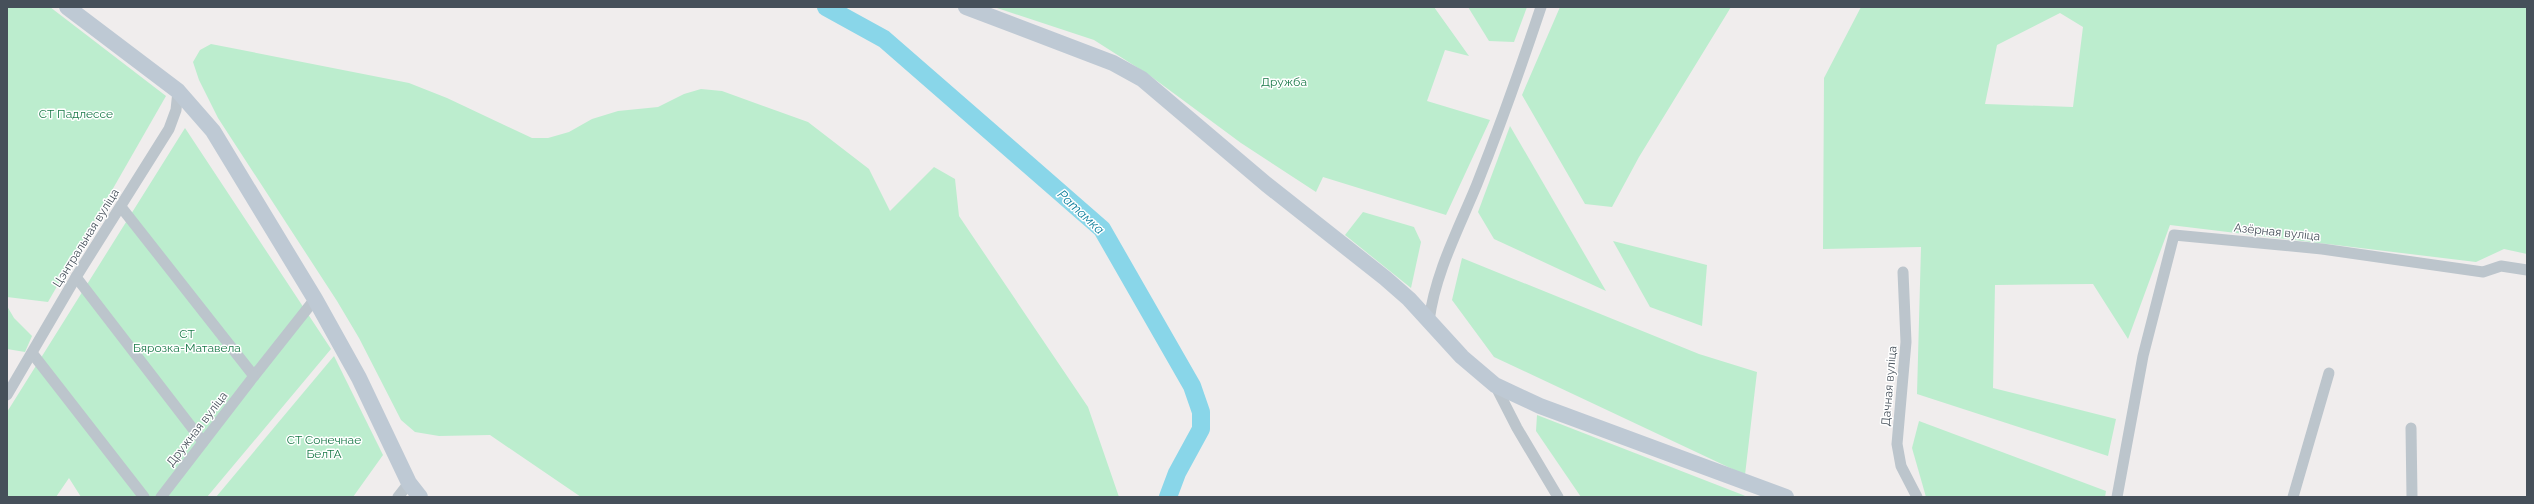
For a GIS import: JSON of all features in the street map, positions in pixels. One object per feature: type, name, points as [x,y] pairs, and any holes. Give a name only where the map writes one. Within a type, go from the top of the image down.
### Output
[{"type":"street","points":[[67,7],[178,92],[213,131],[315,299],[359,378],[409,482],[420,497]]},
{"type":"street","points":[[966,7],[1113,63],[1142,79],[1266,184],[1385,278],[1429,321],[1462,357],[1495,385],[1540,406],[1786,497]]},
{"type":"street","points":[[1429,321],[1436,287],[1518,78],[1541,7]]},
{"type":"street","name":"Цэнтральная вуліца","points":[[7,395],[76,277],[169,129],[176,110],[178,92]]},
{"type":"street","points":[[121,207],[254,376]]},
{"type":"street","name":"Азёрная вуліца","points":[[2117,497],[2143,356],[2174,235],[2322,249],[2483,272],[2501,266],[2527,270]]},
{"type":"street","name":"Дачная вуліца","points":[[1903,272],[1906,342],[1897,444],[1901,466],[1918,497]]},
{"type":"street","points":[[76,277],[203,442]]},
{"type":"street","name":"Дружная вуліца","points":[[161,497],[315,299]]},
{"type":"street","points":[[32,353],[144,497]]},
{"type":"street","points":[[2293,497],[2330,373]]},
{"type":"street","points":[[1495,385],[1517,428],[1558,497]]},
{"type":"street","points":[[2411,428],[2412,497]]},
{"type":"street","points":[[398,497],[409,482]]},
{"type":"green space","name":"СТ Падлессе","points":[[7,7],[50,7],[166,96],[48,302],[7,297]]},
{"type":"green space","name":"Дружба","points":[[994,7],[1434,7],[1469,56],[1445,50],[1427,101],[1490,120],[1446,215],[1323,177],[1316,192],[1241,143],[1149,75],[1094,40]]},
{"type":"green space","points":[[1468,7],[1527,7],[1514,42],[1489,41]]},
{"type":"green space","points":[[1560,7],[1731,7],[1639,157],[1612,207],[1585,204],[1522,95]]},
{"type":"green space","points":[[1861,7],[2527,7],[2527,254],[2504,249],[2476,262],[2170,225],[2128,339],[2093,284],[1995,285],[1993,388],[2116,419],[2108,456],[1917,394],[1921,247],[1823,249],[1824,78]],"holes":[[[2060,13],[2083,27],[2073,107],[1985,104],[1997,45]]]},
{"type":"green space","points":[[211,44],[409,83],[447,98],[532,138],[548,138],[569,132],[592,119],[618,111],[658,107],[684,94],[701,89],[722,91],[808,122],[869,169],[890,211],[934,167],[955,179],[959,216],[1088,407],[1119,497],[581,497],[490,435],[439,436],[415,432],[401,420],[359,338],[337,301],[218,118],[199,80],[193,62],[200,50]]},
{"type":"green space","points":[[1510,126],[1606,291],[1494,239],[1478,212]]},
{"type":"green space","name":"СТ Бярозка-Матавела","points":[[185,128],[331,349],[207,497],[81,497],[69,478],[56,497],[7,497],[7,412]]},
{"type":"green space","points":[[1363,212],[1414,227],[1421,242],[1411,288],[1345,235]]},
{"type":"green space","points":[[1613,241],[1707,265],[1702,326],[1650,307]]},
{"type":"green space","points":[[1462,258],[1699,354],[1757,372],[1745,475],[1494,357],[1452,300]]},
{"type":"green space","points":[[7,306],[14,318],[32,336],[25,352],[7,349]]},
{"type":"green space","name":"СТ Сонечнае БелТА","points":[[334,356],[383,455],[353,497],[216,497]]},
{"type":"green space","points":[[1537,415],[1747,497],[1581,497],[1536,431]]},
{"type":"green space","points":[[1919,421],[2106,491],[2105,497],[1926,497],[1912,448]]},
{"type":"waterway","name":"Ратамка","points":[[826,7],[884,39],[1102,229],[1192,386],[1201,412],[1201,429],[1177,473],[1168,497]]}]
